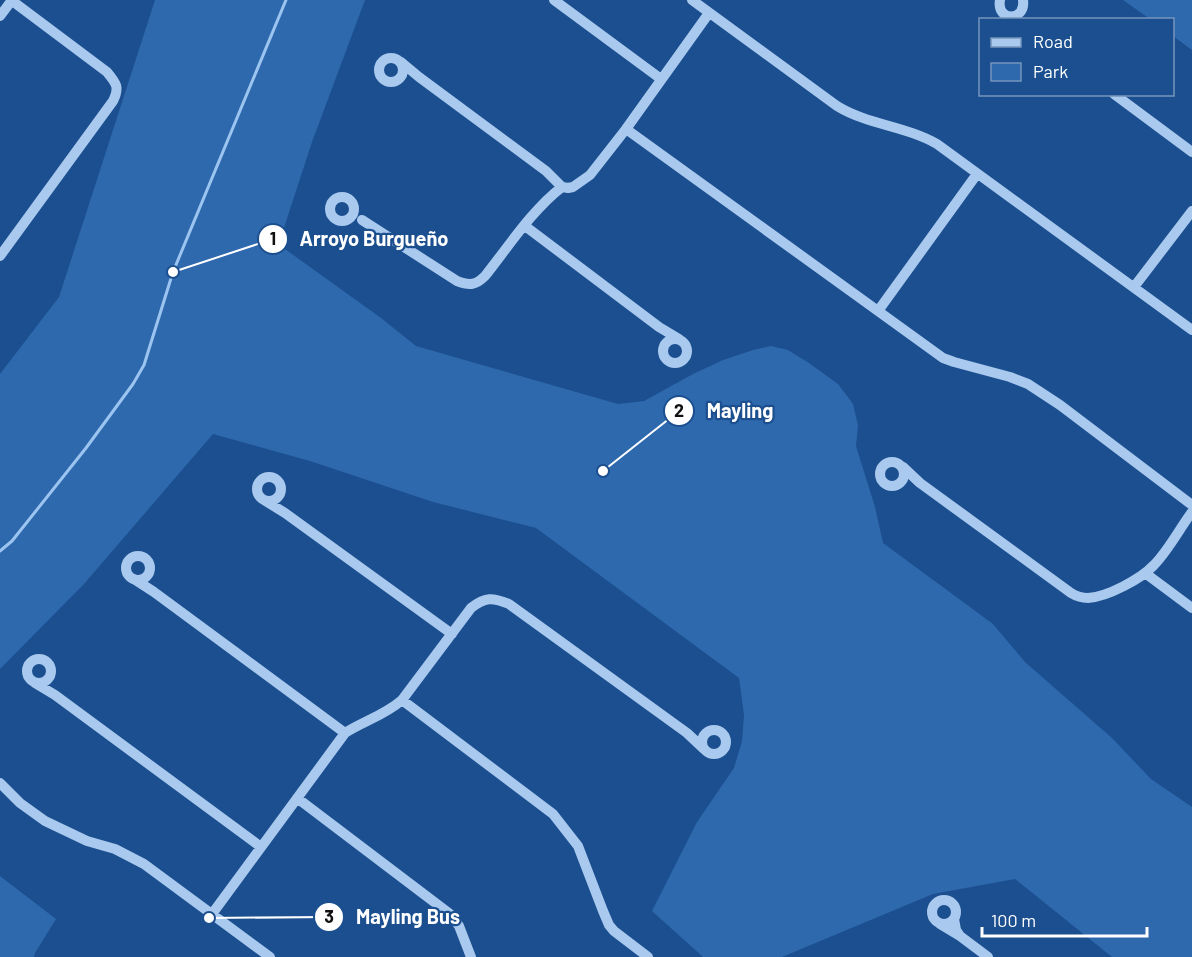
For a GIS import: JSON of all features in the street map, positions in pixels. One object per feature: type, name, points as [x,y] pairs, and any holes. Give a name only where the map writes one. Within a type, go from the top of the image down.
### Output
[{"type":"street","points":[[0,16],[11,0],[106,72],[116,83],[117,92],[113,101],[0,256]]},
{"type":"street","points":[[554,0],[661,79]]},
{"type":"street","points":[[692,0],[852,115],[924,137],[937,144],[1192,330]]},
{"type":"street","points":[[1000,0],[1000,10],[1008,18],[1021,16],[1023,0]]},
{"type":"street","points":[[419,77],[400,78],[394,82],[386,81],[380,76],[378,68],[382,61],[390,57],[394,58],[546,171],[562,187],[573,187],[590,175],[626,129],[709,13]]},
{"type":"street","points":[[400,62],[403,70],[400,78]]},
{"type":"street","points":[[1117,96],[1192,152]]},
{"type":"street","points":[[626,129],[943,358],[1028,384],[1060,405],[1192,505]]},
{"type":"street","points":[[878,311],[977,174]]},
{"type":"street","points":[[362,220],[339,220],[331,213],[331,205],[335,199],[343,197],[350,200],[362,220],[458,281],[472,285],[485,276],[551,195],[562,187]]},
{"type":"street","points":[[347,219],[354,207]]},
{"type":"street","points":[[1134,287],[1192,210]]},
{"type":"street","points":[[525,226],[659,327],[686,344],[688,352],[681,362],[673,363],[666,359],[663,352],[665,344],[663,333],[659,327]]},
{"type":"street","points":[[665,344],[671,339],[680,339]]},
{"type":"street","points":[[920,483],[913,481],[895,486],[883,483],[880,475],[882,468],[888,462],[896,462],[920,483],[1061,587],[1078,597],[1086,598],[1109,593],[1155,565],[1192,512]]},
{"type":"street","points":[[902,483],[905,475],[903,467]]},
{"type":"street","points":[[285,513],[279,496],[280,484],[275,478],[267,476],[260,480],[256,488],[258,495],[264,500],[452,634]]},
{"type":"street","points":[[264,500],[273,501],[279,496]]},
{"type":"street","points":[[134,579],[142,579],[151,567],[147,559],[140,555],[132,556],[127,562],[128,574],[134,579],[154,592],[345,733]]},
{"type":"street","points":[[1145,573],[1192,608]]},
{"type":"street","points":[[148,574],[150,586],[154,592]]},
{"type":"street","points":[[212,914],[345,733],[382,714],[402,700],[471,608],[479,602],[493,598],[509,604],[687,733],[707,752],[715,754],[722,751],[726,744],[725,736],[720,730],[712,730],[705,734],[687,733]]},
{"type":"street","points":[[55,695],[51,689],[51,666],[45,660],[37,659],[30,662],[27,670],[28,678],[55,695],[261,847]]},
{"type":"street","points":[[35,683],[43,683],[50,678]]},
{"type":"street","points":[[402,700],[553,814],[578,846],[609,925],[622,938],[648,957]]},
{"type":"street","points":[[704,749],[702,741],[705,734]]},
{"type":"street","points":[[0,783],[20,803],[45,821],[87,841],[129,855],[144,864],[270,957]]},
{"type":"street","points":[[297,798],[450,914],[459,926],[471,957]]},
{"type":"street","points":[[960,936],[956,930],[954,919],[956,911],[953,903],[942,899],[935,903],[931,911],[933,918],[988,957]]},
{"type":"street","points":[[939,923],[948,924],[954,919]]},
{"type":"green space","points":[[155,0],[365,0],[312,142],[281,237],[285,249],[416,346],[618,404],[644,401],[723,360],[771,346],[788,350],[838,384],[853,404],[858,425],[856,446],[875,507],[883,543],[993,624],[1025,662],[1112,738],[1151,779],[1192,807],[1192,957],[1112,957],[1015,879],[933,894],[782,957],[703,957],[652,911],[697,822],[734,768],[742,741],[744,715],[739,678],[536,528],[433,502],[310,461],[213,434],[84,584],[0,669],[0,374],[59,297]]},
{"type":"green space","points":[[1123,0],[1192,0],[1192,50],[1174,37],[1174,18],[1149,18]]},
{"type":"green space","points":[[0,876],[56,919],[34,957],[0,957]]},
{"type":"waterway","points":[[0,551],[12,541],[86,448],[133,384],[144,365],[173,272],[286,0]]},
{"type":"place","name":"Arroyo Burgueño","points":[[173,272]]},
{"type":"place","name":"Mayling","points":[[603,471]]},
{"type":"place","name":"Mayling Bus","points":[[209,918]]}]
